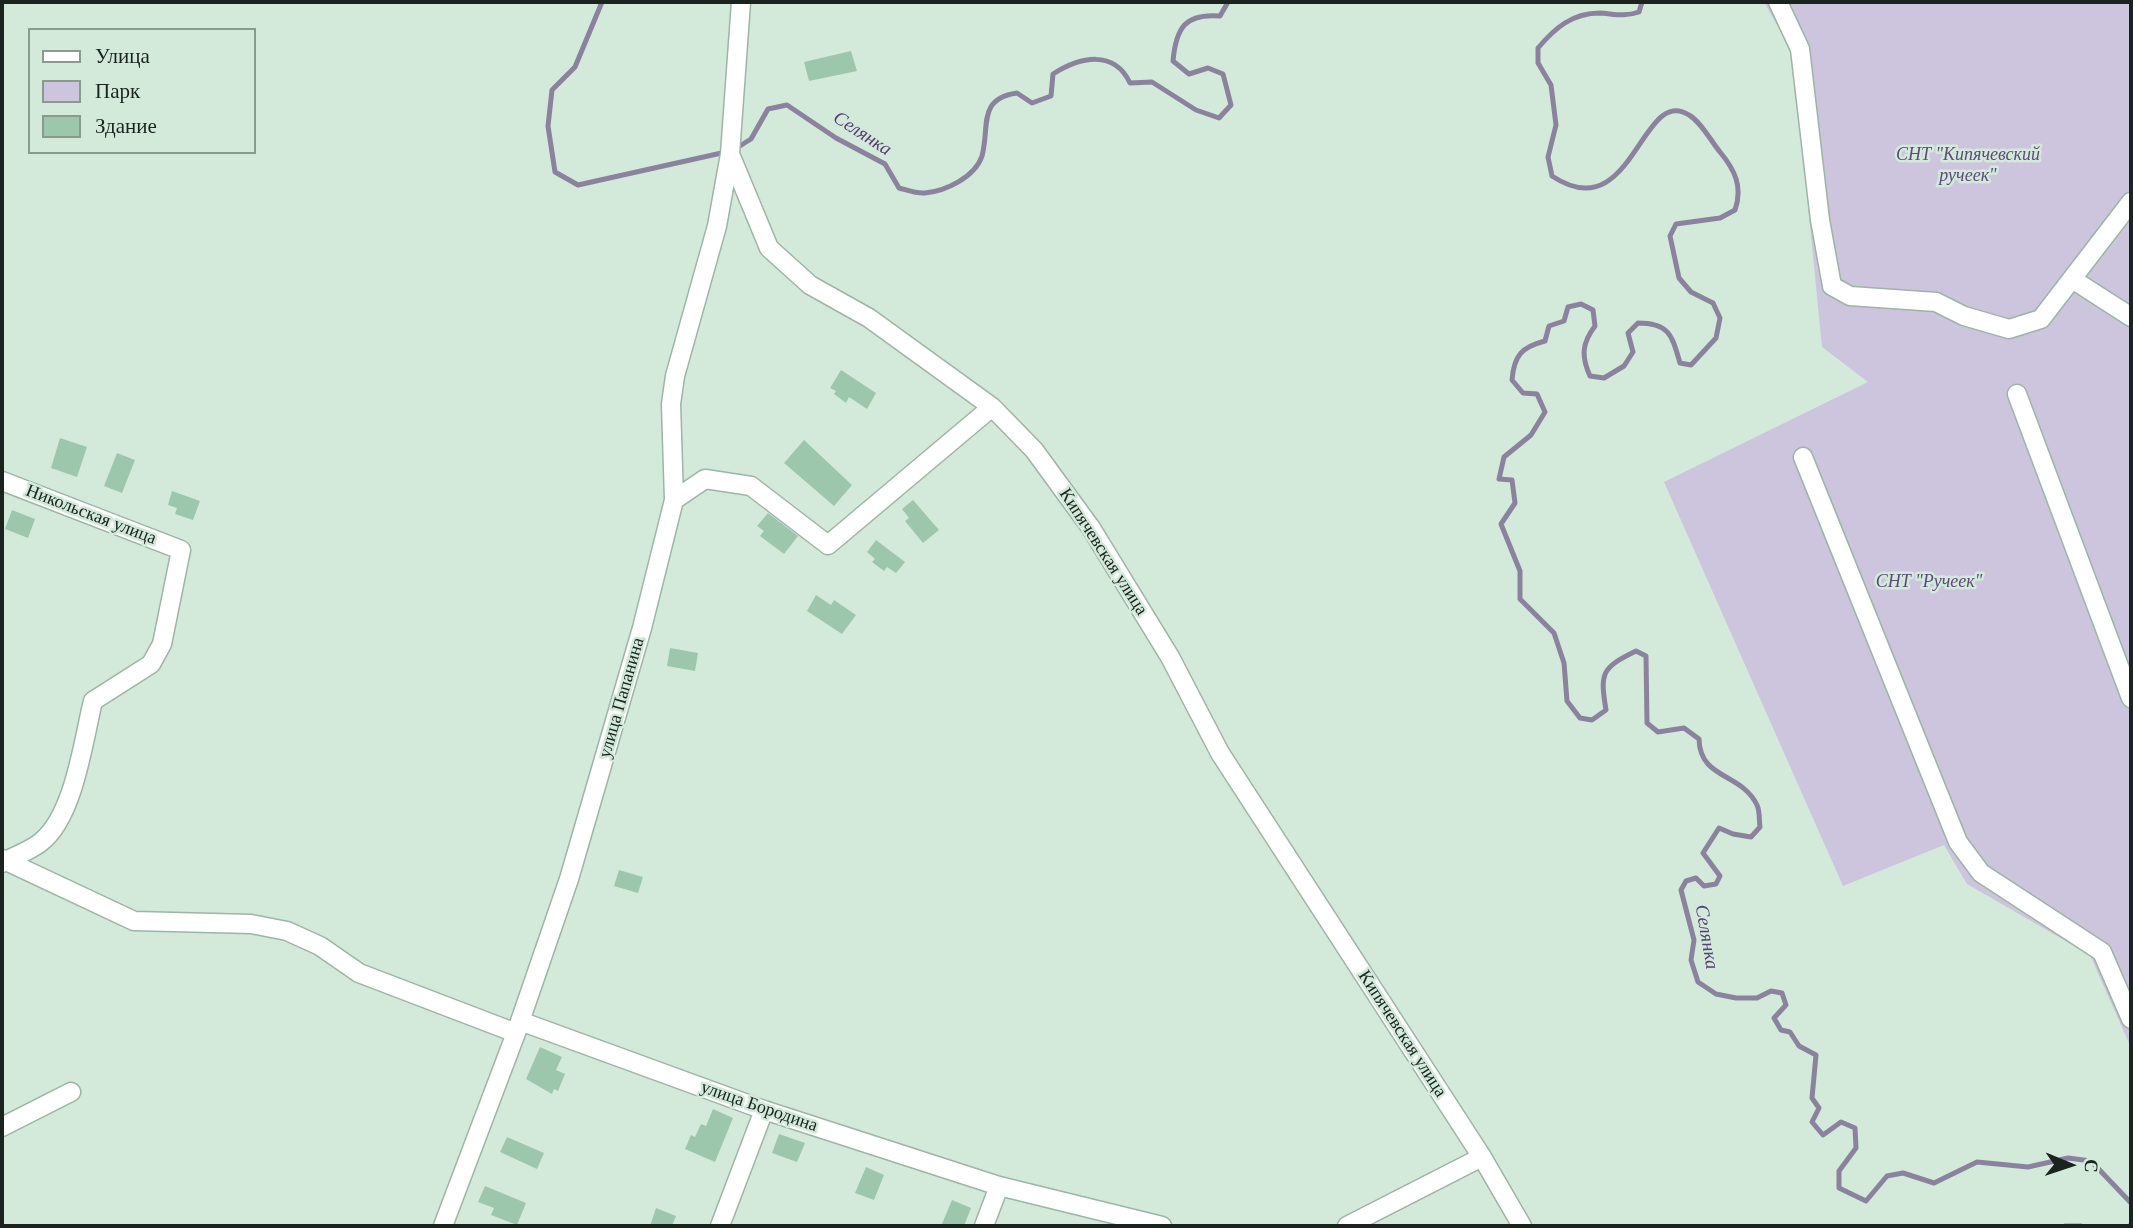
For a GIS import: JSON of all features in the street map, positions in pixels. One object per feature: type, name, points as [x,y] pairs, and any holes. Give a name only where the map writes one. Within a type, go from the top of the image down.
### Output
[{"type":"street","name":"Кипячевская улица","points":[[741,2],[730,154],[769,248],[810,285],[869,318],[992,407],[1034,450],[1091,528],[1170,657],[1220,753],[1482,1157],[1522,1226]]},
{"type":"street","points":[[1778,2],[1800,49],[1820,220],[1832,286],[1850,296],[1936,302],[1964,316],[2009,329],[2041,319],[2131,202]]},
{"type":"street","name":"улица Папанина","points":[[443,1226],[518,1027],[569,879],[642,628],[674,500],[671,404],[675,376],[717,226],[730,154]]},
{"type":"street","points":[[2072,279],[2131,317]]},
{"type":"street","points":[[2017,394],[2060,516],[2131,698]]},
{"type":"street","points":[[674,500],[705,479],[751,486],[828,545],[992,407]]},
{"type":"street","points":[[1803,457],[1958,842],[1981,873],[2102,952],[2131,1019]]},
{"type":"street","name":"Никольская улица","points":[[2,481],[181,550],[162,644],[151,664],[93,701],[70,792],[58,822],[41,842],[2,861]]},
{"type":"street","name":"улица Бородина","points":[[2,861],[134,921],[251,925],[288,931],[320,946],[359,973],[518,1027],[999,1186],[1162,1226]]},
{"type":"street","points":[[2,1127],[71,1092]]},
{"type":"street","points":[[720,1226],[764,1110]]},
{"type":"street","points":[[1347,1226],[1482,1157]]},
{"type":"street","points":[[984,1226],[999,1186]]},
{"type":"green space","name":"СНТ \"Ручеек\"","points":[[1764,2],[2131,2],[2131,1048],[2090,955],[1967,884],[1944,845],[1843,886],[1664,482],[1868,382],[1822,347],[1793,53]]},
{"type":"building","points":[[851,51],[857,71],[809,81],[804,62]]},
{"type":"building","points":[[841,370],[876,393],[867,409],[849,397],[846,403],[830,388]]},
{"type":"building","points":[[60,438],[87,447],[77,477],[51,468]]},
{"type":"building","points":[[804,440],[852,485],[834,506],[784,463]]},
{"type":"building","points":[[117,453],[135,460],[122,493],[104,486]]},
{"type":"building","points":[[172,491],[200,501],[193,520],[175,514],[177,508],[168,505]]},
{"type":"building","points":[[913,500],[939,530],[923,543],[905,521],[909,518],[902,509]]},
{"type":"building","points":[[12,510],[35,519],[28,538],[5,529]]},
{"type":"building","points":[[768,513],[798,536],[784,554],[760,536],[764,531],[757,526]]},
{"type":"building","points":[[876,540],[905,562],[896,573],[887,567],[884,571],[872,562],[875,559],[867,552]]},
{"type":"building","points":[[816,595],[831,605],[834,600],[856,615],[842,634],[807,611]]},
{"type":"building","points":[[670,648],[698,653],[695,671],[667,666]]},
{"type":"building","points":[[619,870],[643,877],[638,893],[614,886]]},
{"type":"building","points":[[540,1047],[562,1057],[556,1070],[565,1074],[558,1091],[554,1089],[552,1094],[526,1079]]},
{"type":"building","points":[[713,1109],[733,1118],[715,1162],[685,1149],[691,1135],[695,1137],[701,1124],[706,1126]]},
{"type":"building","points":[[779,1134],[805,1143],[797,1162],[772,1153]]},
{"type":"building","points":[[507,1137],[544,1153],[537,1169],[500,1152]]},
{"type":"building","points":[[866,1167],[884,1175],[874,1200],[855,1193]]},
{"type":"building","points":[[485,1186],[526,1203],[517,1225],[491,1215],[494,1208],[478,1202]]},
{"type":"building","points":[[952,1200],[971,1208],[964,1226],[941,1226]]},
{"type":"building","points":[[656,1208],[676,1216],[672,1226],[650,1226]]},
{"type":"waterway","name":"Селянка","points":[[602,2],[575,67],[552,90],[548,126],[555,172],[578,185],[726,152]]},
{"type":"waterway","name":"Селянка","points":[[735,149],[751,139],[768,109],[787,105],[836,138],[885,164],[899,188],[919,193],[933,192],[959,182],[978,164],[982,156],[987,116],[996,101],[1017,93],[1032,103],[1051,96],[1053,74],[1074,63],[1096,59],[1115,65],[1130,83],[1152,82],[1196,110],[1219,118],[1231,105],[1223,74],[1208,68],[1189,74],[1173,61],[1174,49],[1184,25],[1198,17],[1220,16],[1228,2]]},
{"type":"waterway","name":"Селянка","points":[[1642,2],[1639,12],[1634,14],[1600,13],[1573,19],[1558,28],[1538,48],[1538,63],[1551,85],[1556,125],[1548,157],[1552,176],[1579,188],[1601,185],[1618,172],[1659,119],[1673,111],[1689,115],[1698,122],[1733,172],[1738,186],[1737,202],[1735,210],[1720,218],[1676,224],[1670,236],[1679,278],[1691,292],[1713,303],[1720,318],[1716,338],[1691,365],[1680,363],[1668,333],[1657,325],[1638,323],[1628,333],[1633,352],[1624,366],[1604,378],[1590,376],[1584,350],[1587,338],[1595,326],[1593,310],[1581,304],[1568,307],[1564,321],[1549,326],[1545,341],[1525,349],[1517,358],[1512,380],[1523,393],[1537,394],[1545,412],[1531,435],[1504,457],[1499,479],[1512,480],[1515,503],[1501,524],[1520,571],[1520,599],[1554,633],[1564,663],[1567,701],[1580,718],[1592,720],[1606,710],[1603,688],[1606,673],[1616,662],[1636,651],[1646,656],[1647,723],[1658,732],[1684,728],[1699,739],[1706,762],[1750,794],[1757,805],[1760,827],[1751,837],[1719,828],[1703,853],[1720,876],[1716,884],[1704,886],[1696,878],[1686,881],[1681,890],[1694,940],[1691,960],[1698,982],[1716,994],[1757,998],[1771,991],[1782,993],[1786,1005],[1774,1018],[1781,1030],[1790,1032],[1799,1046],[1816,1055],[1812,1098],[1819,1108],[1812,1122],[1823,1135],[1841,1122],[1855,1128],[1856,1148],[1839,1171],[1839,1188],[1866,1201],[1887,1176],[1903,1173],[1934,1183],[1977,1162],[2028,1167],[2068,1158],[2091,1161],[2131,1203]]},
{"type":"waterway","name":"Селянка","points":[[2065,1226],[2081,1226]]},
{"type":"park label","name":"СНТ \"Кипячевский ручеек\"","points":[[1968,165]]}]
